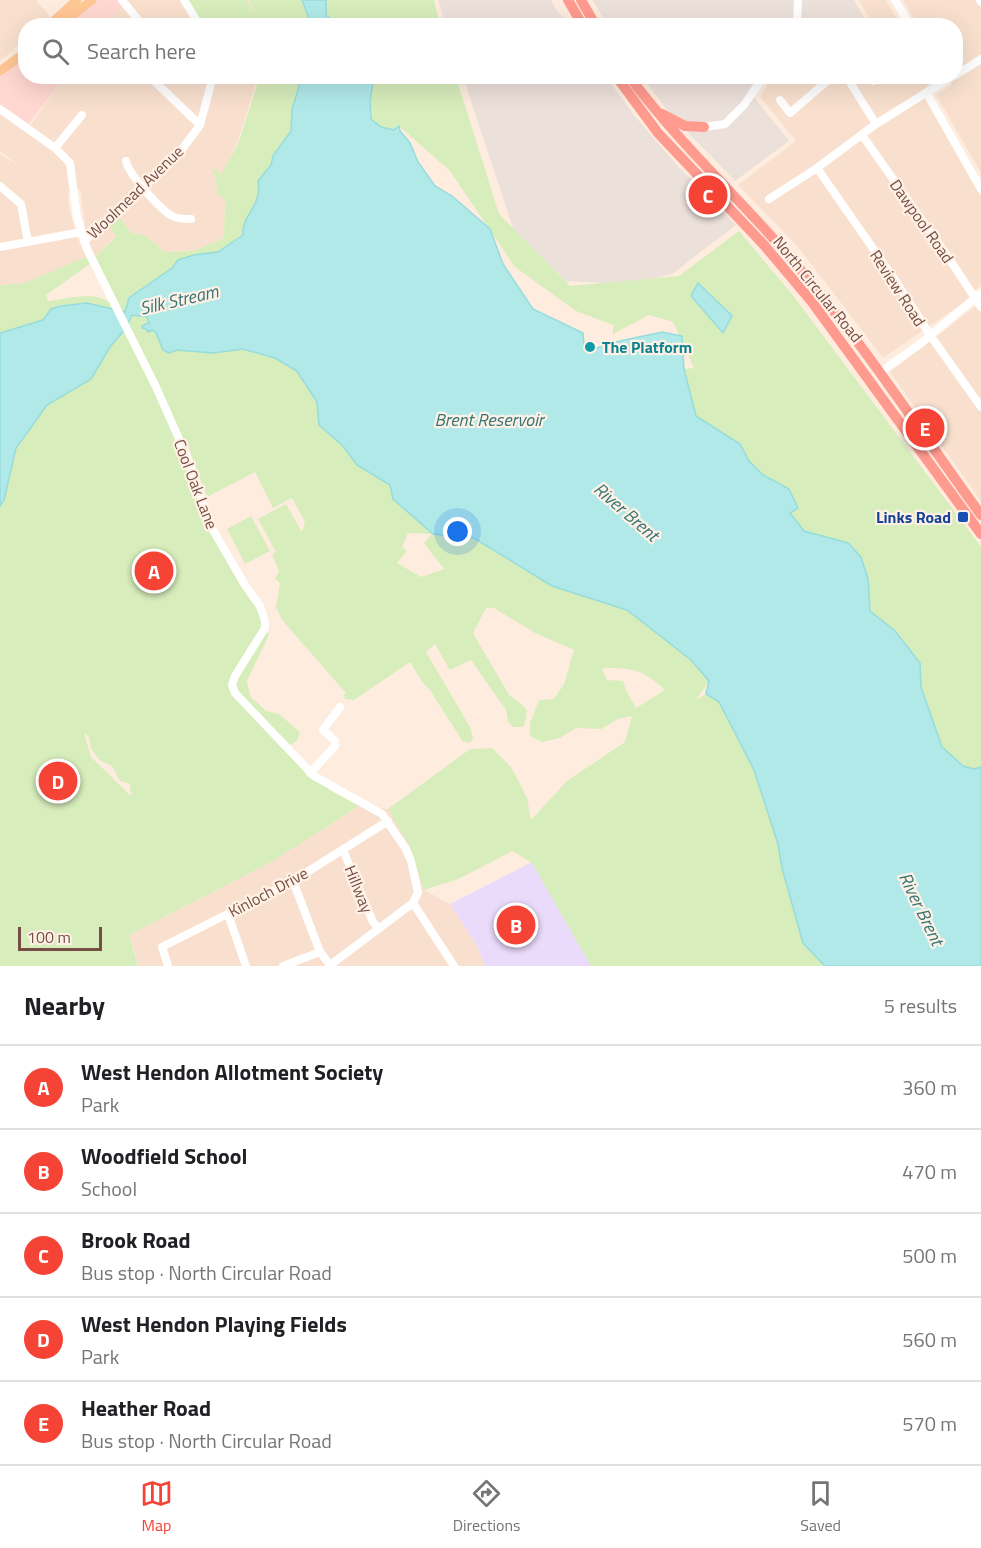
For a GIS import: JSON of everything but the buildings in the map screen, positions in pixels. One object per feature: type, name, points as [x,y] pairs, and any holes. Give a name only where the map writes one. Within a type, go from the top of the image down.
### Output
[{"type":"highway","points":[[568,0],[578,18]]},
{"type":"highway","points":[[582,0],[591,18]]},
{"type":"highway","name":"North Circular Road","points":[[622,84],[657,133],[764,245],[812,302],[981,534]]},
{"type":"highway","name":"North Circular Road","points":[[635,84],[653,109],[795,263],[879,373],[981,515]]},
{"type":"highway","points":[[653,109],[685,126],[704,127]]},
{"type":"highway","points":[[696,157],[692,145],[693,137],[697,130],[704,127]]},
{"type":"main road","points":[[57,18],[77,0]]},
{"type":"main road","points":[[69,18],[92,0]]},
{"type":"main road","points":[[2,69],[18,52]]},
{"type":"main road","points":[[2,69],[18,59]]},
{"type":"street","points":[[122,0],[137,18]]},
{"type":"street","points":[[184,0],[195,18]]},
{"type":"street","points":[[797,18],[798,0]]},
{"type":"street","points":[[895,0],[905,18]]},
{"type":"street","points":[[963,70],[981,59]]},
{"type":"street","points":[[157,84],[200,125]]},
{"type":"street","name":"Woolmead Avenue","points":[[84,241],[143,189],[180,152],[200,125],[211,84]]},
{"type":"street","points":[[704,127],[725,124],[744,105],[758,84]]},
{"type":"street","points":[[851,84],[876,124]]},
{"type":"street","points":[[769,199],[817,168],[876,124],[927,94],[937,84]]},
{"type":"street","points":[[780,100],[790,113],[822,85]]},
{"type":"street","points":[[927,94],[981,189]]},
{"type":"street","name":"Cool Oak Lane","points":[[0,109],[55,148],[67,158],[72,167],[77,217],[84,241],[188,459],[210,525],[260,606],[265,628],[235,676],[233,689],[310,773],[382,814],[388,821],[406,849],[417,886],[417,896],[413,903]]},
{"type":"street","points":[[55,148],[82,115]]},
{"type":"street","name":"Dawpool Road","points":[[862,135],[978,296],[981,307]]},
{"type":"street","points":[[126,161],[128,169],[143,189],[173,216],[191,219]]},
{"type":"street","name":"Review Road","points":[[817,168],[981,407]]},
{"type":"street","points":[[0,186],[21,204],[28,242]]},
{"type":"street","points":[[0,247],[81,232]]},
{"type":"street","points":[[879,373],[920,344],[978,296]]},
{"type":"street","points":[[310,773],[335,746],[335,741],[323,730],[340,707]]},
{"type":"street","name":"Kinloch Drive","points":[[168,966],[162,946],[292,881],[388,821]]},
{"type":"street","name":"Hillway","points":[[343,850],[373,922],[378,928]]},
{"type":"street","points":[[292,881],[320,952],[329,965],[347,954],[413,903],[454,966]]},
{"type":"street","points":[[228,914],[246,966]]},
{"type":"street","points":[[283,966],[320,952]]},
{"type":"shaded area","points":[[0,0],[36,0],[51,18],[18,18],[18,45],[0,61]]},
{"type":"shaded area","points":[[95,0],[122,0],[125,4],[108,18],[73,18]]},
{"type":"shaded area","points":[[122,0],[265,0],[265,18],[107,18]]},
{"type":"shaded area","points":[[438,0],[551,0],[564,18],[444,18]]},
{"type":"shaded area","points":[[592,0],[854,0],[864,18],[604,18]]},
{"type":"shaded area","points":[[859,0],[886,0],[897,18],[869,18]]},
{"type":"shaded area","points":[[903,0],[981,0],[981,173],[936,95],[952,84],[963,84],[963,18],[914,18]]},
{"type":"shaded area","points":[[18,62],[18,84],[60,84],[27,126],[0,108],[0,76]]},
{"type":"shaded area","points":[[60,84],[256,84],[237,144],[221,175],[214,168],[212,169],[216,179],[217,194],[225,199],[224,238],[193,251],[165,252],[144,235],[131,233],[116,235],[95,257],[86,234],[80,189],[68,194],[69,208],[77,237],[87,257],[25,283],[0,285],[0,154],[20,166],[0,151],[0,109],[28,128]]},
{"type":"shaded area","points":[[465,84],[611,84],[675,163],[736,225],[672,274],[629,284],[566,281],[514,231]]},
{"type":"shaded area","points":[[647,84],[753,84],[749,91],[789,141],[735,181],[671,115]]},
{"type":"shaded area","points":[[768,84],[929,84],[922,91],[981,197],[981,284],[966,301],[883,358],[799,248],[738,185],[796,141],[760,97]]},
{"type":"shaded area","points":[[981,302],[981,501],[890,372]]},
{"type":"shaded area","points":[[359,806],[388,809],[409,845],[424,890],[450,904],[477,946],[485,966],[139,966],[129,935],[273,861]]},
{"type":"shaded area","points":[[532,862],[591,966],[485,966],[477,946],[450,904]]},
{"type":"green space","points":[[187,0],[247,0],[253,10],[252,18],[199,18]]},
{"type":"green space","points":[[249,0],[301,0],[308,18],[253,18],[254,9]]},
{"type":"green space","points":[[326,0],[434,0],[438,18],[330,18],[326,14]]},
{"type":"green space","points":[[299,84],[292,109],[291,131],[274,156],[272,164],[258,181],[257,197],[245,221],[243,234],[218,252],[178,260],[172,268],[129,298],[126,312],[122,311],[95,257],[116,236],[105,222],[116,212],[131,233],[144,235],[165,252],[193,251],[224,238],[225,199],[217,195],[216,179],[212,169],[221,174],[238,144],[257,85]]},
{"type":"green space","points":[[372,84],[458,84],[499,214],[570,286],[679,276],[739,231],[795,298],[981,547],[981,767],[974,769],[963,766],[942,747],[921,687],[920,662],[895,631],[870,611],[868,579],[848,543],[804,531],[790,513],[788,489],[764,475],[749,461],[740,444],[696,416],[684,369],[694,368],[673,322],[649,315],[613,334],[613,325],[576,311],[515,267],[450,171],[400,127],[393,130],[381,127],[371,118]]},
{"type":"green space","points":[[86,257],[90,264],[46,295],[48,301],[93,296],[109,302],[115,309],[87,303],[61,306],[50,309],[43,320],[0,333],[0,285],[24,283]]},
{"type":"green space","points":[[132,315],[147,317],[163,350],[213,352],[243,349],[275,358],[297,371],[317,402],[320,425],[343,446],[357,465],[390,485],[433,534],[474,538],[552,586],[627,610],[691,660],[709,681],[696,700],[706,694],[719,702],[754,770],[778,844],[782,868],[803,943],[825,966],[591,966],[532,863],[513,851],[458,879],[424,890],[409,845],[388,809],[470,749],[492,748],[511,767],[527,798],[531,820],[567,781],[625,742],[632,716],[618,719],[601,729],[576,728],[560,738],[542,742],[530,736],[530,723],[539,700],[554,699],[564,684],[574,650],[535,633],[494,608],[486,608],[473,633],[509,695],[527,710],[523,727],[513,727],[508,721],[506,710],[471,660],[450,670],[435,644],[426,652],[470,727],[473,738],[470,743],[463,742],[410,662],[354,700],[345,699],[346,693],[282,620],[276,607],[280,583],[275,579],[279,571],[272,555],[276,552],[258,519],[286,504],[302,532],[305,522],[292,498],[273,508],[255,472],[207,497],[188,446],[179,450],[184,457],[204,521],[240,585],[259,612],[263,624],[231,675],[228,687],[329,790],[359,806],[273,861],[129,935],[138,966],[0,966],[0,506],[15,448],[46,406],[91,379],[110,347],[126,328]],"holes":[[[408,533],[432,534],[424,543],[444,569],[421,577],[397,563],[407,551],[402,547]],[[602,668],[629,669],[650,678],[665,690],[636,708],[623,681],[607,680]],[[84,733],[89,737],[91,748],[99,760],[112,766],[120,781],[130,784],[131,796],[91,757]]]},
{"type":"green space","points":[[251,516],[270,551],[245,564],[227,529]]},
{"type":"green space","points":[[264,632],[269,633],[267,639],[247,681],[250,696],[266,711],[279,714],[300,732],[297,741],[290,745],[238,693],[236,687],[244,662]]},
{"type":"water","points":[[302,0],[326,0],[326,15],[329,18],[309,18]]},
{"type":"water","name":"Brent Reservoir","points":[[300,84],[373,84],[370,101],[371,119],[381,127],[394,130],[399,126],[418,162],[435,186],[452,196],[490,229],[503,264],[533,309],[583,333],[584,346],[589,352],[606,344],[662,332],[682,336],[684,369],[696,416],[740,444],[749,461],[763,475],[789,489],[798,508],[790,513],[804,531],[848,543],[861,557],[868,579],[870,611],[895,631],[920,663],[921,687],[942,747],[963,766],[974,769],[981,767],[981,966],[825,966],[803,943],[782,868],[778,844],[754,770],[719,702],[706,694],[709,681],[691,660],[627,610],[552,586],[474,538],[433,534],[393,499],[390,485],[357,465],[343,446],[319,425],[317,402],[297,371],[275,358],[243,349],[213,353],[177,350],[169,353],[163,350],[156,333],[142,328],[149,323],[147,317],[132,315],[126,328],[110,347],[91,379],[47,405],[16,448],[4,500],[0,506],[0,333],[43,320],[51,309],[61,306],[87,303],[125,312],[129,298],[172,268],[178,260],[218,252],[243,235],[245,222],[255,204],[259,190],[258,181],[271,165],[273,156],[291,131],[292,110]]},
{"type":"water","points":[[698,283],[732,316],[723,333],[691,296]]},
{"type":"place","name":"Brook Road","points":[[708,195]]},
{"type":"place","name":"The Platform","points":[[590,347]]},
{"type":"place","name":"Heather Road","points":[[925,428]]},
{"type":"place","name":"Links Road","points":[[963,517]]},
{"type":"place","name":"West Hendon Allotment Society","points":[[154,571]]},
{"type":"place","name":"West Hendon Playing Fields","points":[[58,781]]},
{"type":"place","name":"Woodfield School","points":[[516,925]]},
{"type":"water label","name":"Silk Stream","points":[[179,300]]},
{"type":"water label","name":"River Brent","points":[[626,512]]},
{"type":"water label","name":"River Brent","points":[[921,909]]}]
